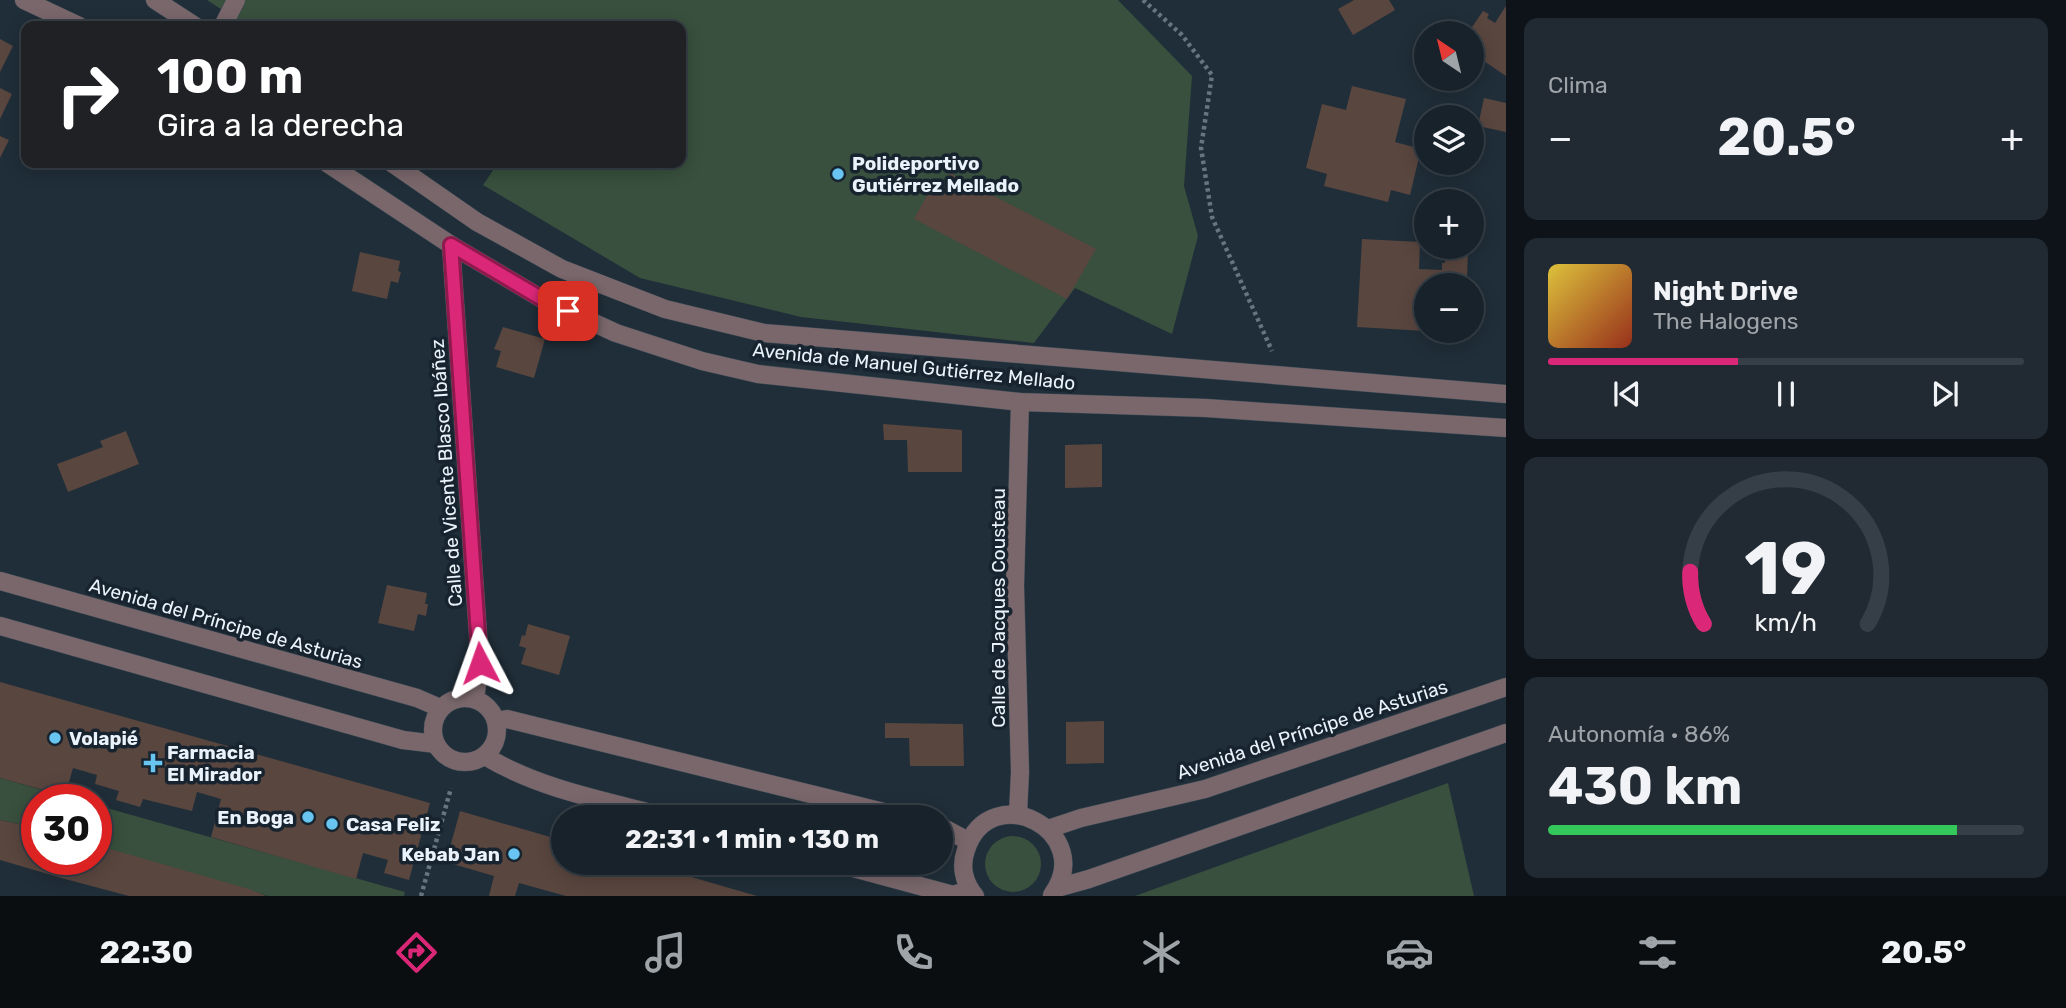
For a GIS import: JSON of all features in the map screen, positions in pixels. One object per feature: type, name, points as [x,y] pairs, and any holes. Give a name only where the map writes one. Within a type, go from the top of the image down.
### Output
[{"type":"street","points":[[24,0],[68,21]]},
{"type":"street","points":[[155,0],[187,21]]},
{"type":"street","points":[[226,21],[236,0]]},
{"type":"street","name":"Avenida de Manuel Gutiérrez Mellado","points":[[335,168],[451,245],[544,300],[616,333],[702,361],[758,374],[1020,402],[1206,408],[1506,428]]},
{"type":"street","name":"Avenida de Manuel Gutiérrez Mellado","points":[[399,168],[477,222],[562,269],[665,309],[764,333],[1506,394]]},
{"type":"street","name":"Calle de Vicente Blasco Ibáñez","points":[[451,245],[480,663],[475,699]]},
{"type":"street","name":"Calle de Jacques Cousteau","points":[[1018,814],[1020,772],[1015,586],[1020,402]]},
{"type":"street","name":"Avenida del Príncipe de Asturias","points":[[0,581],[417,698],[440,708]]},
{"type":"street","points":[[0,626],[403,740],[436,744]]},
{"type":"street","name":"Avenida del Príncipe de Asturias","points":[[1048,829],[1081,818],[1205,789],[1506,687]]},
{"type":"street","points":[[455,699],[475,699],[489,708],[496,721],[496,739],[485,755],[470,762],[454,760],[443,754],[436,744],[432,732],[434,719],[440,708],[455,699]]},
{"type":"street","points":[[496,721],[507,719],[855,805]]},
{"type":"street","points":[[1054,892],[1506,733]]},
{"type":"street","points":[[485,755],[506,769],[556,787],[623,805]]},
{"type":"street","points":[[879,875],[953,895],[972,893],[964,874],[963,858],[968,841],[977,829],[989,820],[1018,814],[1035,820],[1048,829],[1057,842],[1062,857],[1062,873],[1054,892]]},
{"type":"street","points":[[953,833],[968,841]]},
{"type":"path","points":[[1143,0],[1182,35],[1212,75],[1201,148],[1212,217],[1273,351],[1260,351]]},
{"type":"path","points":[[421,896],[451,788]]},
{"type":"green space","name":"Polideportivo Gutiérrez Mellado","points":[[207,0],[1118,0],[1192,76],[1184,186],[1198,236],[1172,334],[1075,288],[1034,343],[801,317],[640,278],[483,185],[495,168],[686,168],[686,21],[239,21]]},
{"type":"green space","points":[[0,778],[21,784],[21,825],[0,820]]},
{"type":"green space","points":[[1448,783],[1474,896],[1135,896]]},
{"type":"green space","points":[[112,810],[405,892],[404,896],[268,896],[112,852]]},
{"type":"green space","points":[[1013,836],[1028,841],[1036,849],[1041,864],[1036,879],[1028,887],[1013,892],[998,887],[990,879],[985,864],[990,849],[998,841]]},
{"type":"building","points":[[1354,0],[1389,0],[1395,10],[1353,35],[1338,9]]},
{"type":"building","points":[[1506,6],[1506,76],[1484,61],[1484,21],[1476,21],[1483,11],[1489,14],[1487,18],[1495,23]]},
{"type":"building","points":[[0,39],[13,46],[0,72]]},
{"type":"building","points":[[1352,86],[1406,99],[1395,142],[1414,147],[1415,175],[1410,195],[1391,190],[1388,202],[1324,186],[1327,174],[1306,168],[1322,104],[1346,110]]},
{"type":"building","points":[[0,88],[12,94],[0,119]]},
{"type":"building","points":[[1484,98],[1506,103],[1506,132],[1484,127]]},
{"type":"building","points":[[0,136],[9,140],[0,158]]},
{"type":"building","points":[[950,173],[1096,249],[1067,299],[914,219],[934,182],[944,186]]},
{"type":"building","points":[[1362,239],[1414,242],[1414,259],[1419,259],[1419,269],[1442,270],[1445,259],[1468,259],[1467,273],[1414,273],[1414,330],[1357,327]]},
{"type":"building","points":[[360,252],[400,261],[398,283],[391,281],[387,299],[352,291]]},
{"type":"building","points":[[503,327],[545,339],[534,378],[496,367],[501,351],[494,349]]},
{"type":"building","points":[[883,424],[962,430],[962,472],[908,472],[907,440],[884,440]]},
{"type":"building","points":[[126,431],[139,464],[68,492],[57,464],[103,447],[100,441]]},
{"type":"building","points":[[1102,444],[1102,487],[1065,488],[1065,445]]},
{"type":"building","points":[[387,585],[427,593],[426,616],[418,614],[414,631],[378,623]]},
{"type":"building","points":[[528,624],[570,636],[559,675],[521,664],[526,648],[519,646]]},
{"type":"building","points":[[0,682],[430,803],[409,880],[384,873],[388,860],[363,853],[356,879],[211,837],[221,799],[197,792],[192,811],[143,799],[140,807],[116,800],[119,791],[112,789],[112,784],[95,784],[97,775],[73,768],[68,784],[22,784],[0,778]]},
{"type":"building","points":[[1104,721],[1104,763],[1066,764],[1066,722]]},
{"type":"building","points":[[885,723],[963,724],[964,766],[910,766],[909,738],[885,738]]},
{"type":"building","points":[[460,811],[551,837],[551,875],[684,875],[757,896],[566,896],[519,883],[515,896],[489,896],[494,876],[446,862]]},
{"type":"building","points":[[0,820],[21,825],[21,866],[0,860]]},
{"type":"building","points":[[112,850],[266,896],[129,896],[51,875],[112,875]]},
{"type":"place","name":"Polideportivo Gutiérrez Mellado","points":[[838,174]]},
{"type":"place","name":"Volapié","points":[[55,738]]},
{"type":"place","name":"Farmacia El Mirador","points":[[153,763]]},
{"type":"place","name":"En Boga","points":[[308,817]]},
{"type":"place","name":"Casa Feliz","points":[[332,824]]},
{"type":"place","name":"Kebab Jan","points":[[514,854]]},
{"type":"route","points":[[480,663],[451,245],[544,300],[568,311]]}]
